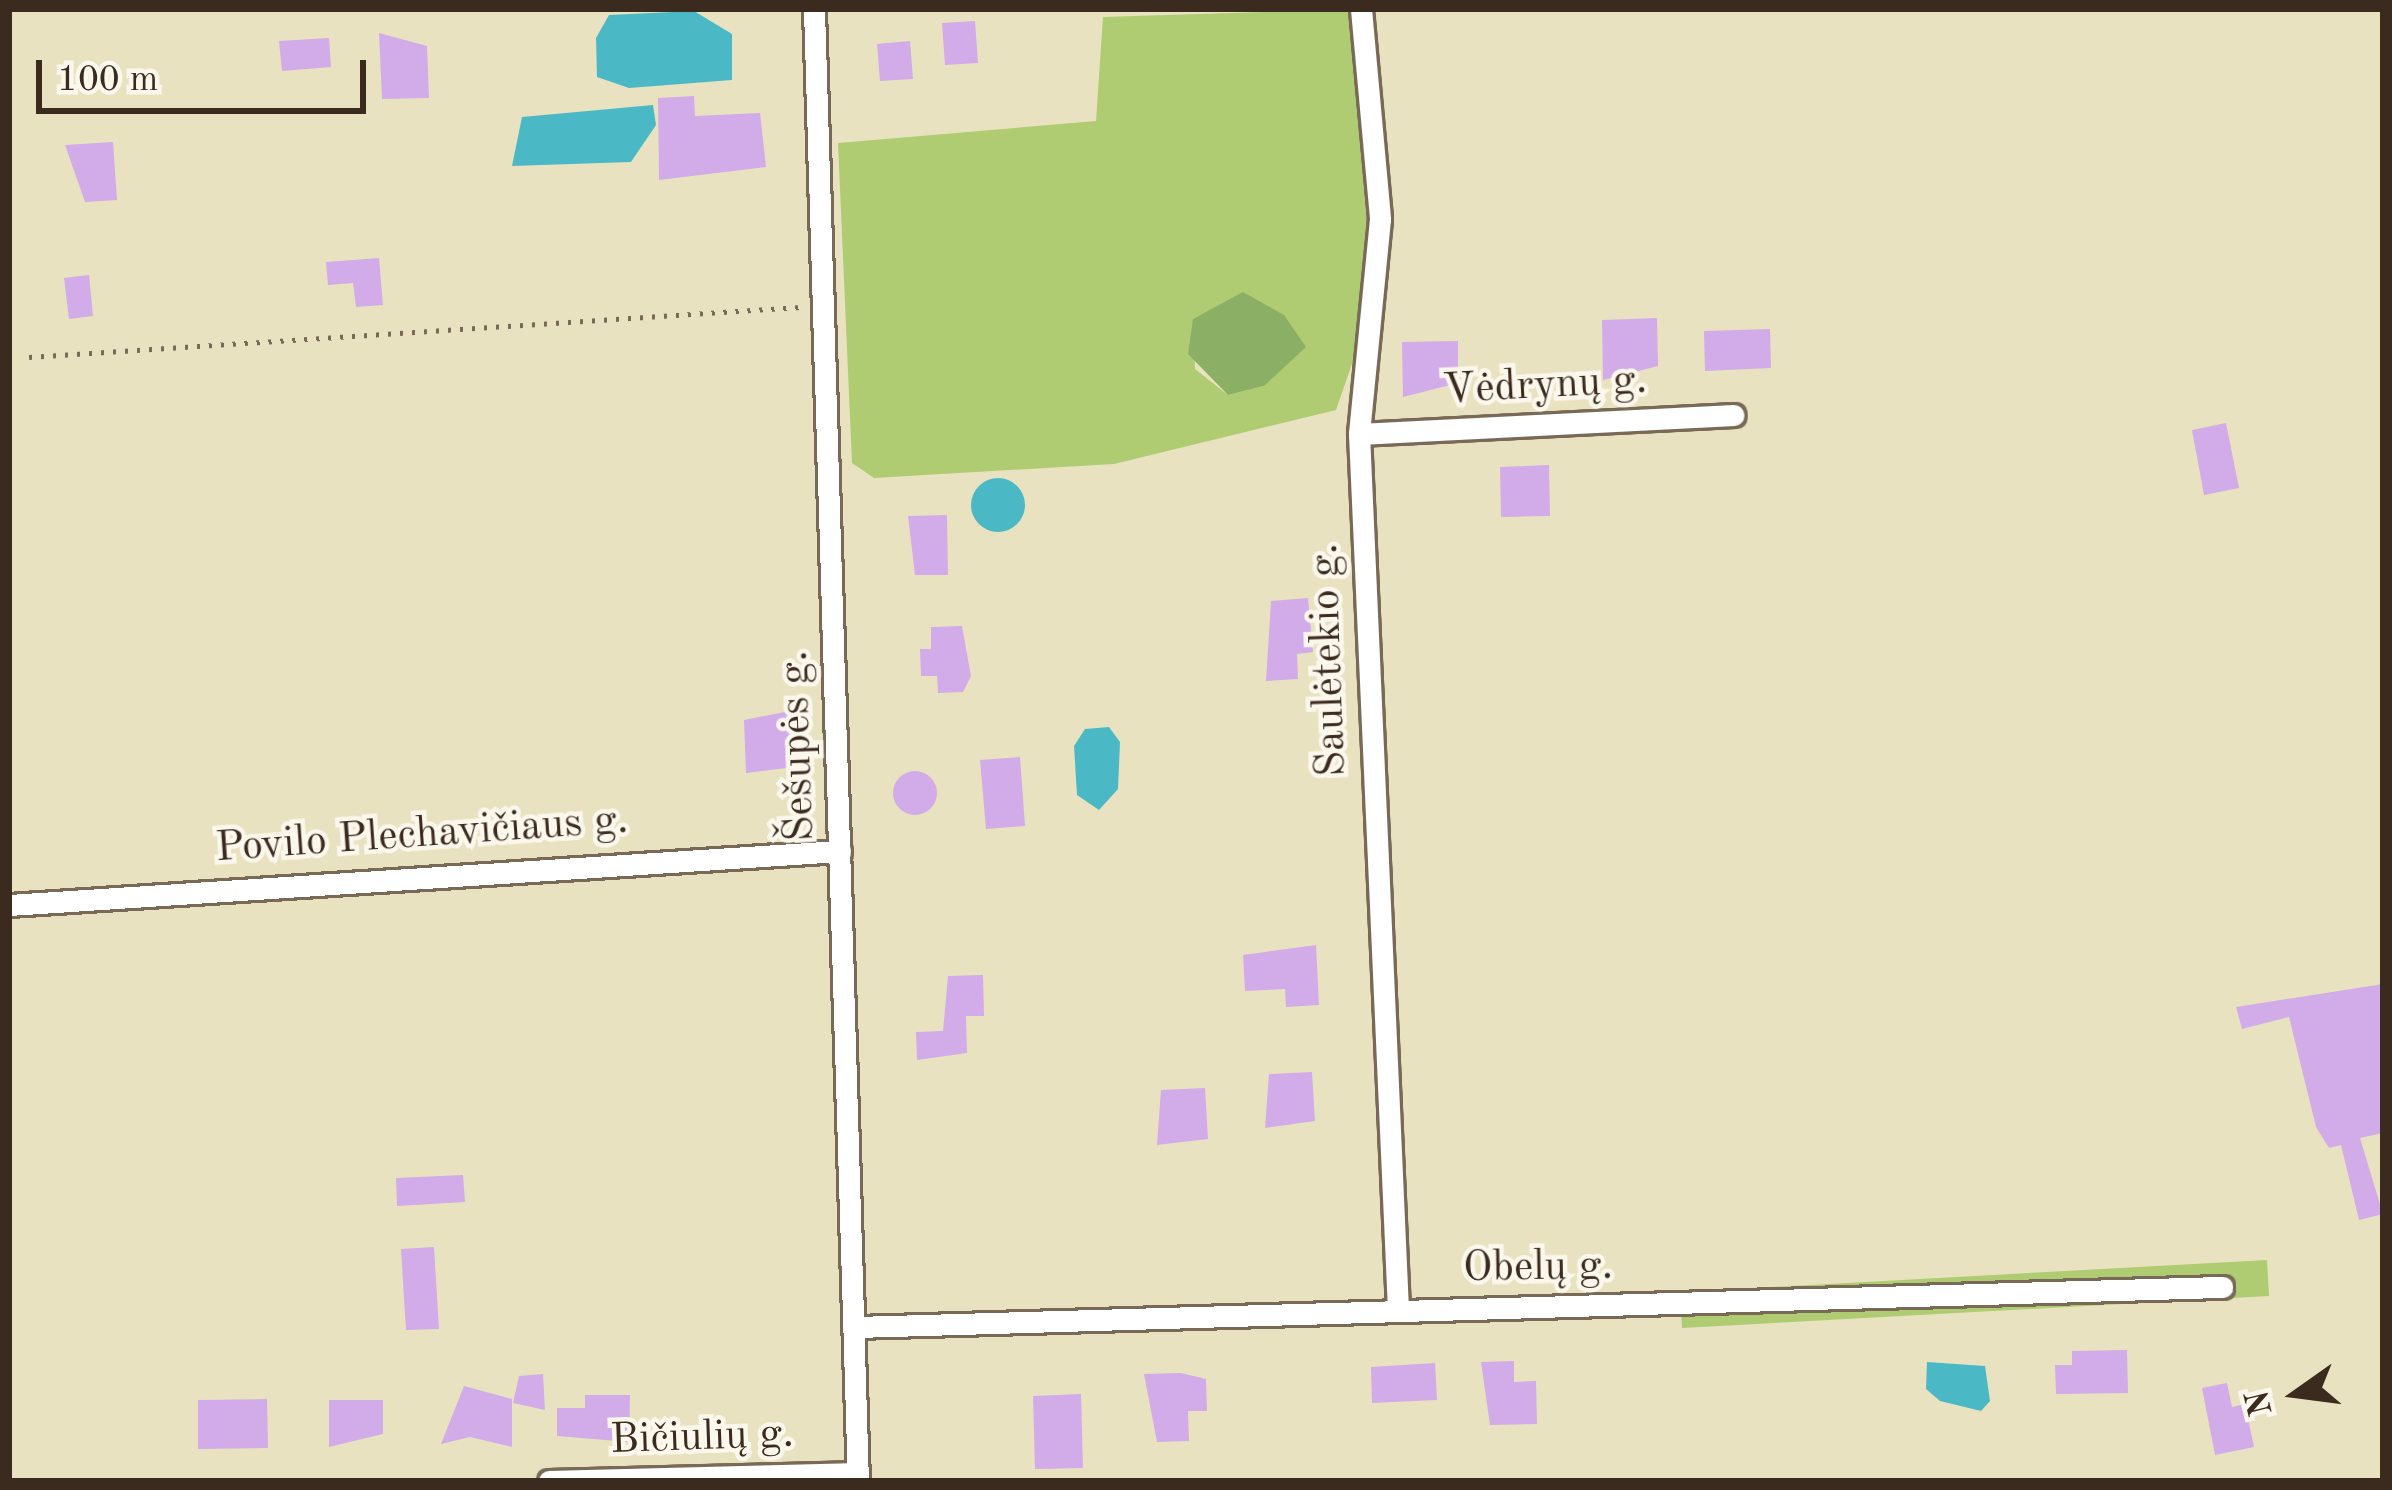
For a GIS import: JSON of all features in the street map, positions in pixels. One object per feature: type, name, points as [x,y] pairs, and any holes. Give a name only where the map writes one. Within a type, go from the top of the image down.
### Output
[{"type":"street","name":"Šešupės g.","points":[[814,9],[858,1477]]},
{"type":"street","name":"Saulėtekio g.","points":[[1361,9],[1380,219],[1359,434],[1398,1310]]},
{"type":"street","name":"Vėdrynų g.","points":[[1359,434],[1735,415]]},
{"type":"street","name":"Povilo Plechavičiaus g.","points":[[9,905],[840,851]]},
{"type":"street","name":"Obelų g.","points":[[856,1327],[2222,1287]]},
{"type":"street","name":"Bičiulių g.","points":[[549,1481],[858,1477]]},
{"type":"path","points":[[29,357],[825,306]]},
{"type":"green space","points":[[1361,9],[1386,266],[1336,410],[1114,464],[874,478],[852,463],[838,143],[1096,121],[1103,17]],"holes":[[[1219,307],[1264,386],[1228,395],[1195,369],[1193,319]]]},
{"type":"green space","points":[[1243,292],[1284,315],[1306,347],[1264,386],[1228,395],[1188,354],[1193,319]]},
{"type":"green space","points":[[2267,1260],[2269,1296],[1682,1328],[1680,1292]]},
{"type":"water","points":[[694,11],[732,34],[732,80],[629,88],[597,77],[596,38],[609,15]]},
{"type":"water","points":[[653,105],[656,125],[631,162],[512,166],[522,117]]},
{"type":"water","points":[[998,478],[1017,486],[1025,505],[1017,524],[998,532],[979,524],[971,505],[979,486]]},
{"type":"water","points":[[1109,727],[1120,742],[1118,789],[1099,810],[1077,795],[1074,746],[1085,729]]},
{"type":"water","points":[[1927,1362],[1985,1366],[1990,1401],[1981,1411],[1940,1401],[1926,1389]]},
{"type":"building","points":[[975,21],[978,63],[945,65],[942,23]]},
{"type":"building","points":[[379,33],[427,46],[429,98],[382,99]]},
{"type":"building","points":[[329,38],[331,67],[282,71],[279,41]]},
{"type":"building","points":[[910,41],[913,79],[880,81],[877,44]]},
{"type":"building","points":[[694,96],[695,116],[760,113],[766,167],[659,180],[658,98]]},
{"type":"building","points":[[113,142],[117,200],[85,202],[65,145]]},
{"type":"building","points":[[379,258],[383,305],[356,307],[353,283],[328,285],[326,262]]},
{"type":"building","points":[[89,275],[93,316],[69,319],[64,278]]},
{"type":"building","points":[[1657,318],[1658,366],[1603,380],[1602,320]]},
{"type":"building","points":[[1770,329],[1771,368],[1705,371],[1704,331]]},
{"type":"building","points":[[1458,341],[1458,383],[1403,397],[1402,342]]},
{"type":"building","points":[[2226,423],[2239,488],[2204,495],[2192,430]]},
{"type":"building","points":[[1549,465],[1550,516],[1501,517],[1500,467]]},
{"type":"building","points":[[947,515],[948,575],[915,575],[908,516]]},
{"type":"building","points":[[1308,598],[1313,652],[1297,654],[1298,679],[1266,681],[1271,601]]},
{"type":"building","points":[[962,626],[971,676],[963,692],[938,693],[937,676],[921,676],[920,649],[931,649],[931,627]]},
{"type":"building","points":[[800,709],[802,766],[746,773],[744,720]]},
{"type":"building","points":[[1020,757],[1025,826],[986,829],[980,760]]},
{"type":"building","points":[[915,771],[931,777],[937,793],[931,809],[915,815],[899,809],[893,793],[899,777]]},
{"type":"building","points":[[1316,945],[1319,1005],[1286,1007],[1285,989],[1245,991],[1243,955]]},
{"type":"building","points":[[983,975],[984,1016],[966,1016],[967,1053],[917,1060],[916,1032],[943,1031],[948,976]]},
{"type":"building","points":[[2383,984],[2383,1133],[2360,1138],[2383,1214],[2359,1220],[2341,1145],[2329,1148],[2316,1127],[2289,1017],[2242,1029],[2236,1007]]},
{"type":"building","points":[[1312,1072],[1315,1121],[1265,1128],[1269,1074]]},
{"type":"building","points":[[1205,1088],[1208,1139],[1157,1145],[1161,1090]]},
{"type":"building","points":[[463,1175],[465,1202],[397,1206],[396,1178]]},
{"type":"building","points":[[434,1247],[439,1329],[406,1330],[401,1249]]},
{"type":"building","points":[[2127,1350],[2128,1393],[2056,1394],[2055,1365],[2072,1365],[2072,1351]]},
{"type":"building","points":[[1514,1361],[1514,1382],[1536,1381],[1537,1424],[1490,1425],[1481,1362]]},
{"type":"building","points":[[1435,1363],[1437,1400],[1372,1403],[1371,1367]]},
{"type":"building","points":[[1181,1373],[1206,1379],[1207,1411],[1188,1411],[1189,1441],[1157,1442],[1144,1374]]},
{"type":"building","points":[[543,1374],[545,1410],[513,1403],[519,1376]]},
{"type":"building","points":[[2227,1383],[2232,1407],[2245,1404],[2254,1447],[2215,1455],[2202,1388]]},
{"type":"building","points":[[464,1386],[512,1399],[512,1447],[470,1437],[441,1444]]},
{"type":"building","points":[[1081,1394],[1083,1468],[1035,1469],[1033,1396]]},
{"type":"building","points":[[585,1395],[630,1395],[629,1442],[557,1436],[557,1408],[585,1408]]},
{"type":"building","points":[[267,1399],[268,1448],[198,1449],[198,1400]]},
{"type":"building","points":[[329,1400],[383,1400],[383,1434],[329,1447]]}]
